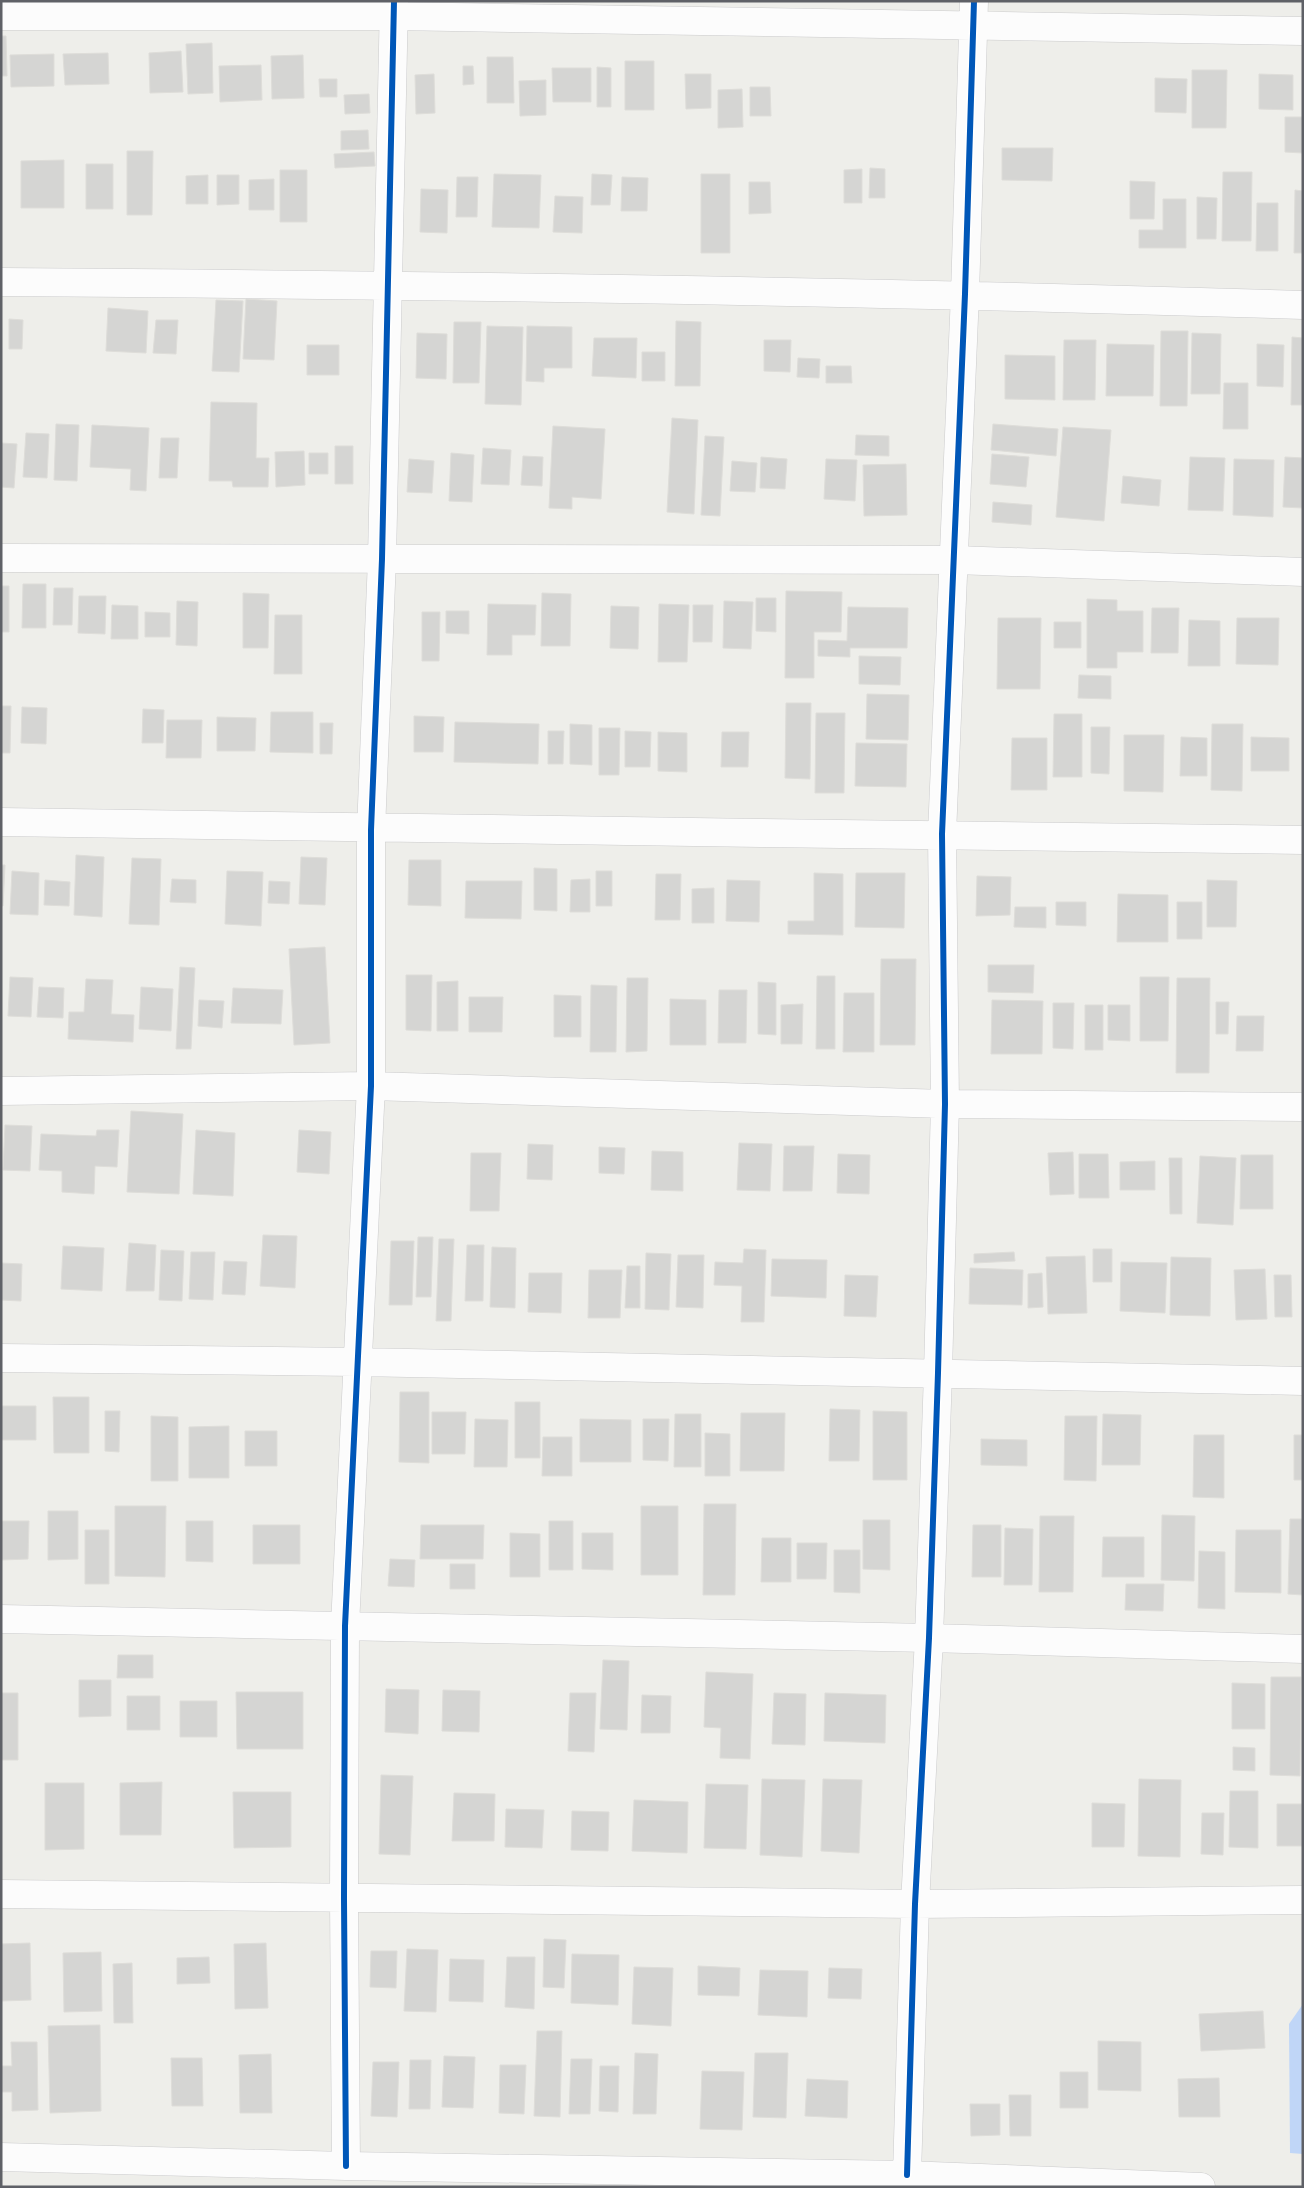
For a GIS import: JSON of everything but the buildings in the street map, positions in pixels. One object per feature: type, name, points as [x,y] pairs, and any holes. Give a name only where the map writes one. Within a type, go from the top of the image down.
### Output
[{"type":"street","points":[[346,2166],[344,1898],[345,1626],[371,1086],[371,830],[382,559],[394,9]]},
{"type":"street","points":[[1,16],[394,9],[974,14],[1303,31]]},
{"type":"street","points":[[907,2175],[915,1904],[938,1373],[945,1104],[942,834],[966,294],[974,14]]},
{"type":"street","points":[[1,282],[388,285],[966,294],[1303,305]]},
{"type":"street","points":[[1,558],[954,560],[1303,572]]},
{"type":"street","points":[[1,822],[371,830],[942,834],[1303,840]]},
{"type":"street","points":[[1,1091],[371,1086],[945,1104],[1303,1107]]},
{"type":"street","points":[[1,1358],[358,1362],[1303,1381]]},
{"type":"street","points":[[1,1619],[928,1638],[1303,1650]]},
{"type":"street","points":[[1,1894],[915,1904],[1303,1900]]},
{"type":"street","points":[[1,2157],[346,2166],[907,2175],[1201,2187]]},
{"type":"water","points":[[1303,2004],[1303,2154],[1290,2153],[1289,2024]]},
{"type":"cycle path","points":[[346,2166],[344,1899],[345,1626],[371,1086],[371,830],[382,559],[394,1]]},
{"type":"cycle path","points":[[907,2175],[915,1904],[929,1638],[938,1373],[945,1104],[942,834],[965,294],[974,1]]}]
